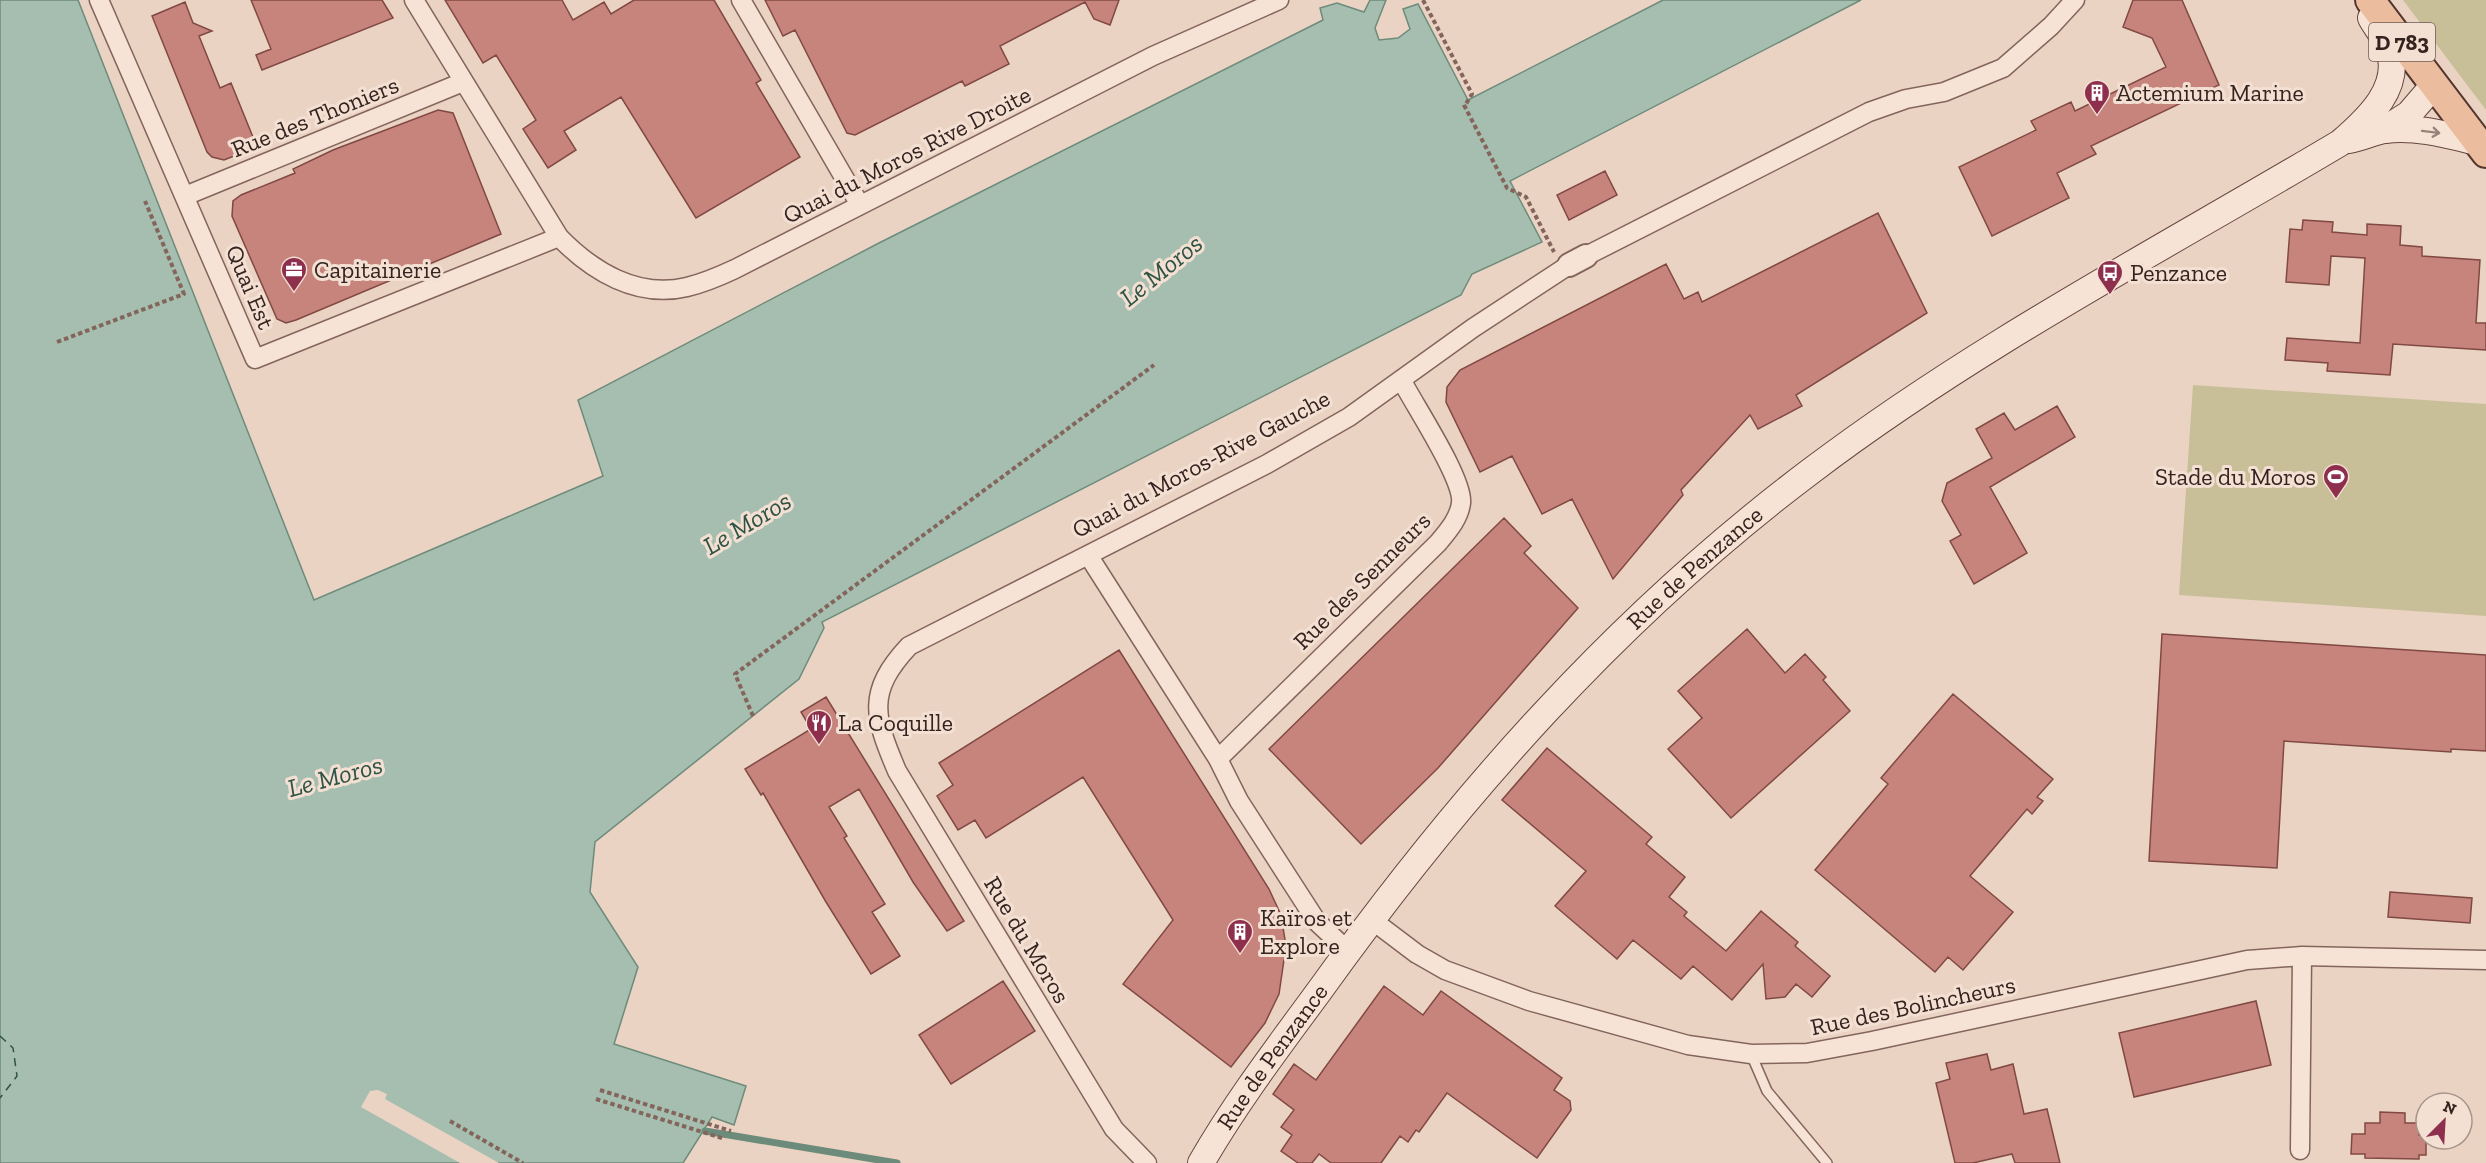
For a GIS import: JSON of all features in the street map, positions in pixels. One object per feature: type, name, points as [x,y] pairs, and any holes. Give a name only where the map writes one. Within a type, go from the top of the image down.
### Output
[{"type":"main road","name":"Rue de Penzance","points":[[1201,1163],[1241,1100],[1348,951],[1433,840],[1535,720],[1685,573],[1751,518],[1850,442],[1932,387],[2041,319],[2340,142],[2368,119],[2379,104],[2393,74],[2388,46],[2362,0]]},
{"type":"main road","name":"D 783","points":[[2370,0],[2482,148]]},
{"type":"main road","points":[[2379,104],[2405,91],[2434,85]]},
{"type":"main road","points":[[2384,130],[2409,114],[2434,85]]},
{"type":"main road","name":"Rue de Penzance","points":[[2340,142],[2384,130],[2440,133],[2482,148]]},
{"type":"street","name":"Quai Est","points":[[99,0],[255,359],[559,237]]},
{"type":"street","name":"Quai du Moros Rive Droite","points":[[414,0],[559,237],[580,259],[599,272],[627,284],[670,290],[688,287],[735,269],[1191,37],[1279,0]]},
{"type":"street","points":[[741,0],[861,205]]},
{"type":"street","name":"Quai du Moros-Rive Gauche","points":[[880,732],[878,710],[881,683],[892,665],[909,646],[1267,464],[1349,417],[1473,328],[1577,261],[1869,112],[1906,99],[1944,92],[2003,68],[2051,26],[2075,0]]},
{"type":"street","name":"Rue des Thoniers","points":[[184,196],[463,82]]},
{"type":"street","name":"Rue des Senneurs","points":[[1218,759],[1438,543],[1459,512],[1461,502],[1457,482],[1402,381]]},
{"type":"street","points":[[1088,555],[1218,759],[1239,801],[1317,921],[1348,951]]},
{"type":"street","name":"Rue du Moros","points":[[880,732],[897,771],[1113,1129],[1147,1163]]},
{"type":"street","name":"Rue des Bolincheurs","points":[[1372,920],[1417,954],[1445,970],[1529,1001],[1688,1045],[1751,1054],[1807,1053],[1850,1045],[2247,960],[2302,956],[2486,960]]},
{"type":"street","points":[[2300,1150],[2302,956]]},
{"type":"lane","points":[[1751,1054],[1767,1091],[1827,1163]]},
{"type":"path","points":[[1423,0],[1472,94],[1464,106],[1507,188],[1526,197],[1549,240]]},
{"type":"path","points":[[57,342],[184,294],[145,201]]},
{"type":"path","points":[[753,716],[735,674],[1154,365]]},
{"type":"path","points":[[600,1090],[731,1131]]},
{"type":"path","points":[[596,1099],[725,1139]]},
{"type":"path","points":[[450,1121],[523,1163]]},
{"type":"shaded area","points":[[2403,0],[2486,0],[2486,110]]},
{"type":"shaded area","name":"Stade du Moros","points":[[2193,385],[2486,404],[2486,616],[2179,595]]},
{"type":"water","name":"Le Moros","points":[[0,0],[78,0],[314,600],[603,476],[578,400],[879,243],[1323,20],[1320,8],[1337,3],[1364,12],[1370,0],[1386,0],[1375,28],[1379,40],[1398,38],[1410,29],[1403,9],[1418,4],[1468,100],[1663,0],[1861,0],[1510,181],[1542,242],[1472,274],[1461,295],[822,622],[824,628],[799,679],[595,842],[590,892],[638,967],[614,1044],[746,1086],[734,1125],[712,1117],[683,1163],[0,1163]]},
{"type":"pier","points":[[378,1090],[387,1094],[385,1099],[499,1163],[460,1163],[361,1107],[370,1091]]},
{"type":"building","points":[[251,0],[382,0],[393,18],[262,70],[256,55],[271,49]]},
{"type":"building","points":[[445,0],[562,0],[573,20],[604,2],[611,14],[634,0],[714,0],[761,80],[756,83],[800,157],[696,218],[621,97],[564,131],[576,150],[548,168],[523,129],[536,120],[496,55],[483,63]]},
{"type":"building","points":[[765,0],[1119,0],[1110,25],[1094,19],[1085,2],[1000,46],[1009,64],[965,86],[962,81],[855,135],[847,133],[795,30],[783,36]]},
{"type":"building","name":"Actemium Marine","points":[[2133,0],[2182,0],[2219,85],[2091,146],[2096,154],[2057,173],[2069,198],[1992,236],[1959,167],[2036,130],[2031,121],[2071,102],[2075,111],[2166,67],[2152,38],[2123,27]]},
{"type":"building","points":[[185,2],[193,23],[212,31],[199,36],[220,88],[231,83],[257,147],[224,160],[212,157],[207,152],[152,16]]},
{"type":"building","points":[[438,110],[453,113],[501,234],[296,320],[286,323],[277,319],[232,216],[233,201],[241,195],[295,173],[293,169],[333,150]]},
{"type":"building","points":[[1605,171],[1617,195],[1569,220],[1557,195]]},
{"type":"building","points":[[1878,213],[1927,313],[1796,395],[1802,406],[1758,429],[1750,415],[1681,490],[1683,495],[1613,579],[1572,499],[1542,514],[1512,456],[1480,472],[1446,402],[1447,387],[1460,370],[1666,264],[1684,299],[1698,292],[1702,302]]},
{"type":"building","points":[[2303,220],[2333,222],[2332,232],[2367,235],[2367,224],[2401,226],[2400,245],[2422,247],[2422,256],[2480,260],[2476,323],[2486,323],[2486,350],[2393,344],[2390,375],[2327,371],[2328,363],[2285,360],[2287,338],[2360,343],[2365,258],[2331,256],[2329,285],[2286,282],[2290,229],[2302,230]]},
{"type":"building","points":[[2057,406],[2075,437],[1990,487],[2027,553],[1974,584],[1950,541],[1961,535],[1942,501],[1947,483],[1992,458],[1976,429],[2004,413],[2015,430]]},
{"type":"building","points":[[1504,518],[1531,546],[1524,553],[1578,608],[1438,768],[1361,844],[1269,749]]},
{"type":"building","points":[[1747,629],[1785,673],[1805,654],[1826,677],[1823,680],[1850,711],[1731,818],[1668,749],[1702,718],[1678,691]]},
{"type":"building","points":[[2162,634],[2486,655],[2486,751],[2451,749],[2451,752],[2284,741],[2277,868],[2149,861]]},
{"type":"building","points":[[1119,650],[1269,889],[1281,915],[1286,946],[1279,994],[1265,1023],[1231,1067],[1123,984],[1173,920],[1083,777],[986,838],[975,820],[958,830],[937,796],[953,785],[939,763]]},
{"type":"building","points":[[1953,694],[2053,779],[2037,797],[2043,801],[2032,814],[2027,809],[1970,876],[2013,912],[1963,970],[1948,957],[1935,972],[1815,870],[1888,784],[1881,778]]},
{"type":"building","points":[[826,697],[964,921],[947,931],[913,882],[859,789],[829,807],[847,836],[844,838],[885,904],[872,912],[900,956],[871,974],[763,793],[761,795],[745,769],[811,729],[801,712]]},
{"type":"building","points":[[1547,748],[1652,837],[1646,844],[1685,877],[1669,897],[1687,912],[1684,916],[1726,951],[1761,911],[1798,942],[1795,946],[1830,976],[1812,997],[1796,984],[1785,997],[1766,999],[1763,964],[1732,1000],[1693,966],[1681,979],[1633,940],[1617,959],[1555,906],[1586,871],[1502,800]]},
{"type":"building","points":[[2390,892],[2472,898],[2470,923],[2388,917]]},
{"type":"building","points":[[1003,981],[1035,1031],[951,1084],[919,1035]]},
{"type":"building","points":[[1384,986],[1423,1015],[1441,991],[1562,1078],[1554,1090],[1570,1101],[1571,1110],[1537,1158],[1447,1093],[1419,1132],[1416,1130],[1408,1142],[1400,1136],[1381,1163],[1331,1163],[1319,1154],[1312,1163],[1298,1163],[1281,1151],[1292,1135],[1281,1127],[1294,1110],[1273,1094],[1294,1064],[1316,1080]]},
{"type":"building","points":[[2256,1001],[2271,1065],[2134,1097],[2119,1033]]},
{"type":"building","points":[[1987,1054],[1991,1070],[2013,1064],[2024,1114],[2047,1109],[2060,1163],[2015,1163],[2012,1154],[1973,1163],[1955,1163],[1936,1083],[1950,1079],[1946,1063]]},
{"type":"building","points":[[2380,1112],[2405,1113],[2405,1123],[2414,1123],[2414,1151],[2426,1151],[2426,1155],[2419,1155],[2419,1159],[2365,1158],[2365,1154],[2351,1154],[2352,1134],[2365,1134],[2365,1123],[2380,1123]]},
{"type":"waterway","points":[[705,1131],[897,1163]]},
{"type":"ferry route","points":[[0,1036],[13,1048],[17,1076],[0,1098]]},
{"type":"place","name":"Actemium Marine","points":[[2097,116]]},
{"type":"place","name":"Capitainerie","points":[[294,293]]},
{"type":"place","name":"Penzance","points":[[2110,296]]},
{"type":"place","name":"Stade du Moros","points":[[2336,500]]},
{"type":"place","name":"La Coquille","points":[[819,746]]},
{"type":"place","name":"Kaïros et Explore","points":[[1240,955]]}]
